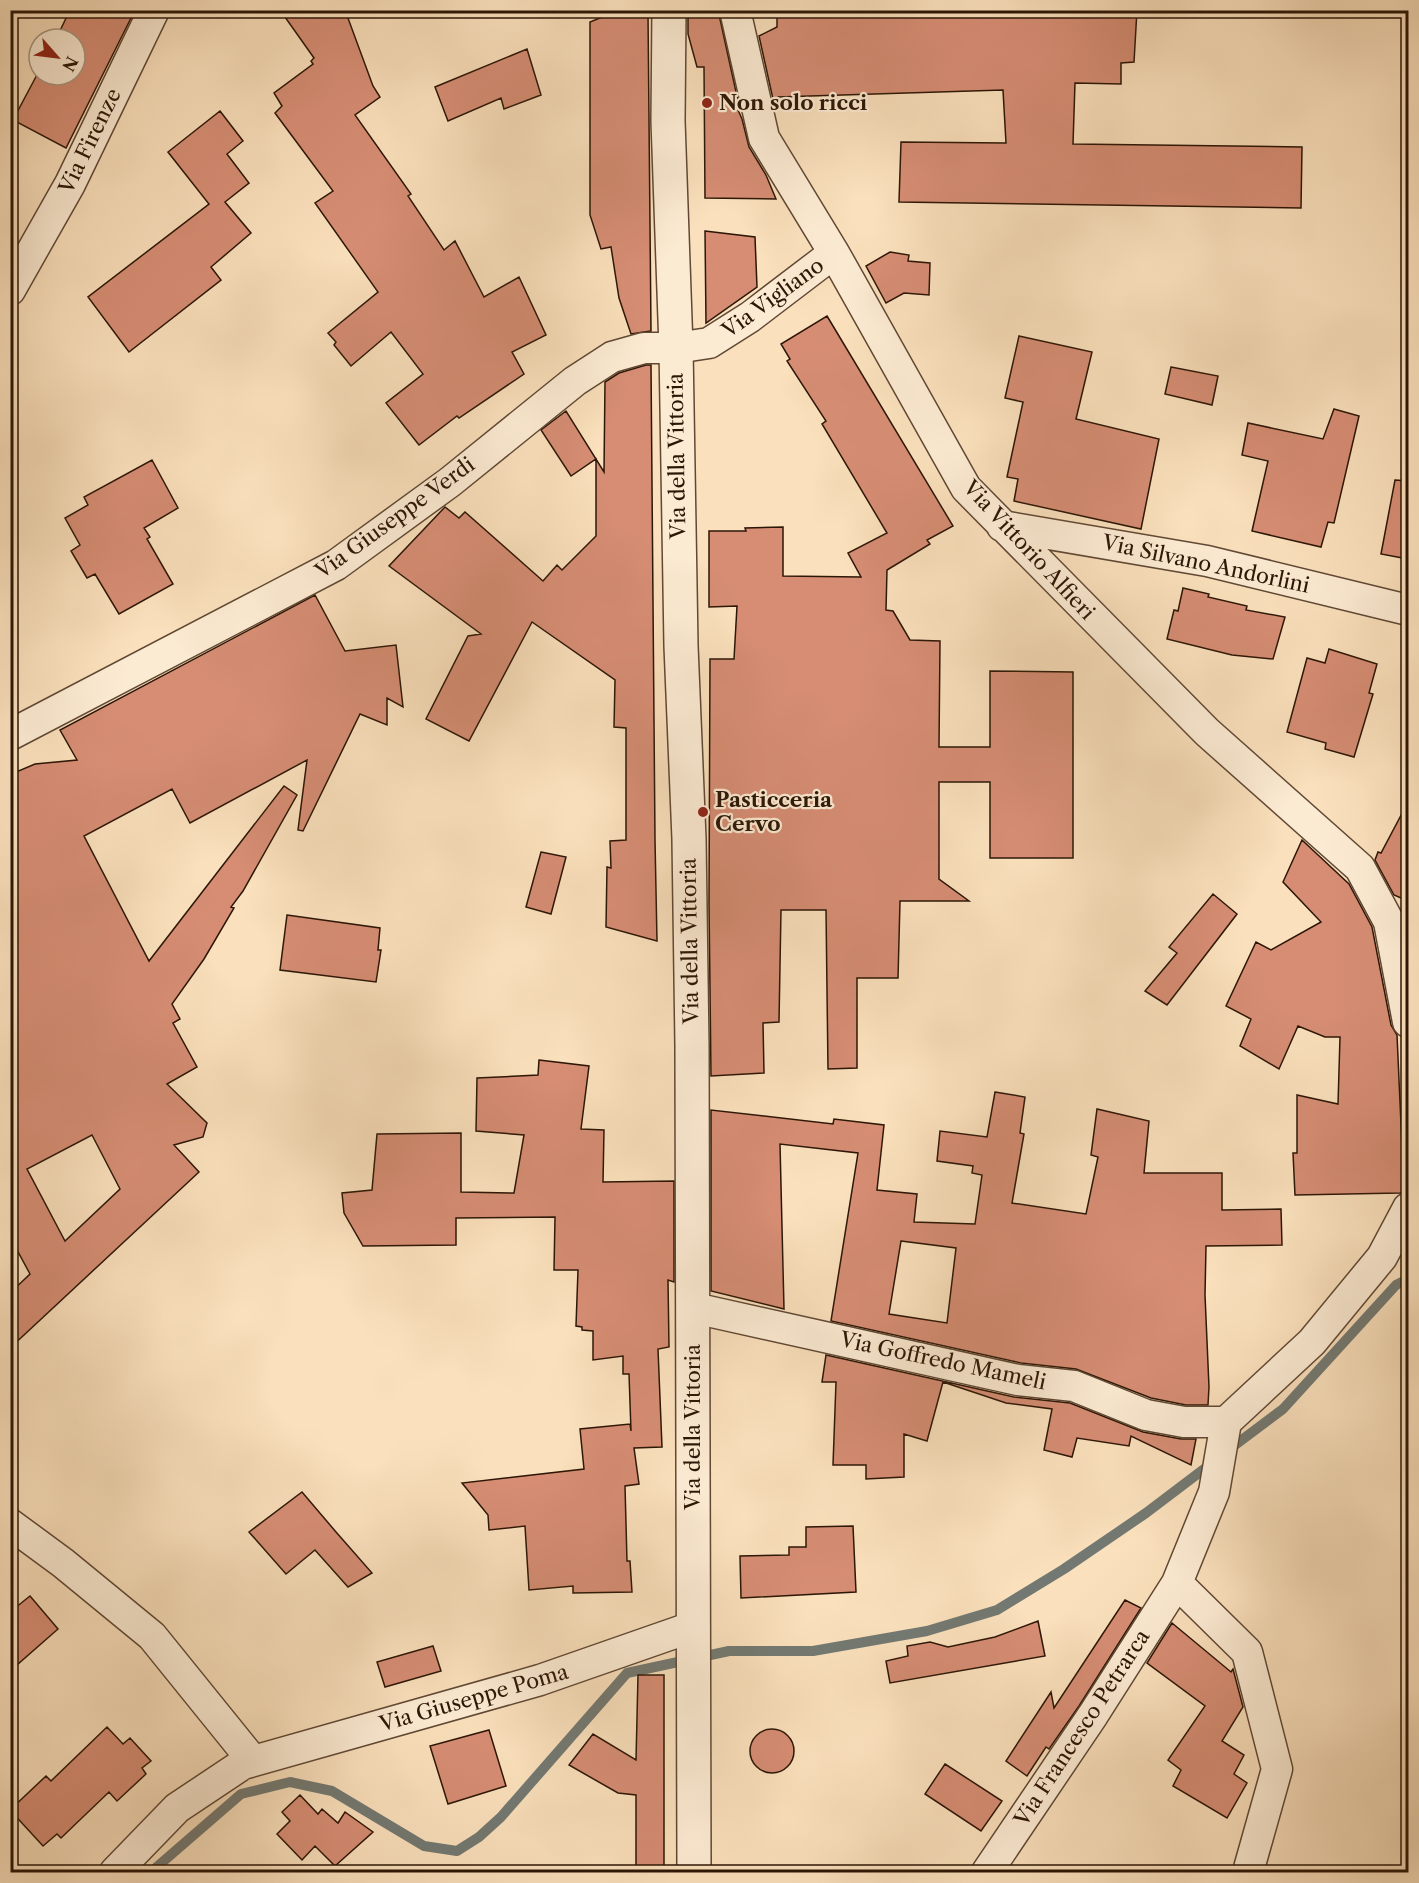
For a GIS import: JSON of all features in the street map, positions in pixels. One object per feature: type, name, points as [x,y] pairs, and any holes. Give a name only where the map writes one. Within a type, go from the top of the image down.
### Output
[{"type":"street","name":"Via Firenze","points":[[14,274],[70,184],[154,10]]},
{"type":"street","name":"Via della Vittoria","points":[[669,10],[668,121],[676,348],[681,646],[689,850],[694,1308],[692,1639],[694,1872]]},
{"type":"street","name":"Via Vittorio Alfieri","points":[[735,10],[764,138],[834,253],[966,488],[1207,732],[1360,868],[1389,922],[1408,1022]]},
{"type":"street","name":"Via Vigliano","points":[[676,348],[709,344],[750,317],[834,253]]},
{"type":"street","name":"Via Giuseppe Verdi","points":[[10,735],[336,565],[450,482],[575,381],[612,357],[644,348],[676,348]]},
{"type":"street","name":"Via Silvano Andorlini","points":[[1002,526],[1207,561],[1408,610]]},
{"type":"street","points":[[1248,1872],[1277,1769],[1247,1652],[1177,1583],[1214,1492],[1226,1422],[1312,1342],[1382,1257],[1408,1208]]},
{"type":"street","name":"Via Goffredo Mameli","points":[[694,1308],[1018,1380],[1074,1386],[1146,1415],[1184,1422],[1226,1422]]},
{"type":"street","points":[[10,1524],[63,1563],[152,1636],[253,1761]]},
{"type":"street","name":"Via Francesco Petrarca","points":[[987,1872],[1093,1715],[1177,1583]]},
{"type":"street","name":"Via Giuseppe Poma","points":[[115,1872],[177,1808],[243,1764],[692,1639]]},
{"type":"building","points":[[70,10],[135,10],[66,148],[13,120],[31,87],[87,87],[87,27],[62,27]]},
{"type":"building","points":[[280,10],[345,10],[373,86],[380,97],[355,115],[411,194],[408,196],[444,250],[455,241],[484,297],[519,277],[546,335],[512,352],[524,374],[459,418],[457,416],[419,445],[386,403],[423,374],[391,332],[351,366],[334,345],[336,342],[328,333],[378,292],[315,203],[333,191],[275,113],[282,106],[274,93],[313,64],[311,61],[314,58]]},
{"type":"building","points":[[695,10],[718,10],[738,101],[734,101],[742,119],[749,147],[766,175],[776,199],[705,198],[704,67],[697,67],[688,34],[688,14],[695,14]]},
{"type":"building","points":[[777,10],[1137,10],[1134,62],[1121,63],[1121,84],[1075,83],[1073,144],[1302,147],[1301,208],[899,202],[901,142],[1006,143],[1003,90],[778,97],[778,99],[773,99],[759,36],[777,27]]},
{"type":"building","points":[[612,13],[648,14],[651,331],[631,334],[619,298],[611,247],[601,249],[590,215],[590,22]]},
{"type":"building","points":[[527,49],[541,95],[504,109],[501,98],[448,121],[435,87]]},
{"type":"building","points":[[220,111],[243,141],[227,154],[249,183],[225,202],[251,233],[211,267],[221,280],[129,352],[88,297],[209,204],[168,152]]},
{"type":"building","points":[[705,231],[755,237],[757,287],[706,323]]},
{"type":"building","points":[[890,252],[909,255],[908,261],[930,263],[929,295],[904,293],[886,303],[866,266]]},
{"type":"building","points":[[827,316],[953,526],[927,540],[930,544],[887,570],[886,610],[893,611],[910,640],[940,641],[939,747],[990,747],[990,671],[1073,672],[1073,858],[990,858],[990,782],[939,782],[939,879],[969,901],[900,901],[898,978],[857,978],[857,1068],[828,1069],[826,910],[781,910],[779,1022],[763,1023],[764,1073],[711,1076],[710,659],[734,659],[737,606],[709,607],[709,531],[746,531],[745,528],[783,527],[783,576],[861,577],[848,553],[887,533],[822,424],[826,421],[787,361],[790,359],[781,344]]},
{"type":"building","points":[[1019,336],[1092,352],[1076,419],[1159,439],[1141,529],[1014,501],[1018,479],[1007,477],[1023,402],[1005,398]]},
{"type":"building","points":[[651,365],[657,941],[606,927],[607,867],[611,868],[610,841],[626,840],[626,728],[614,727],[615,680],[532,622],[469,741],[426,719],[468,636],[481,634],[389,566],[445,507],[459,518],[465,512],[543,581],[557,565],[562,570],[596,536],[596,459],[604,472],[605,382],[619,373]]},
{"type":"building","points":[[1171,367],[1218,376],[1212,405],[1165,394]]},
{"type":"building","points":[[1334,409],[1359,416],[1334,523],[1328,522],[1321,547],[1252,531],[1268,461],[1242,455],[1248,423],[1323,439]]},
{"type":"building","points":[[566,411],[596,459],[571,476],[541,430]]},
{"type":"building","points":[[152,460],[178,508],[144,528],[150,537],[147,539],[173,584],[119,614],[95,574],[87,578],[71,551],[80,545],[65,518],[88,505],[84,497]]},
{"type":"building","points":[[1395,480],[1408,481],[1408,559],[1381,554]]},
{"type":"building","points":[[1183,588],[1209,594],[1208,597],[1247,606],[1246,610],[1285,617],[1273,659],[1232,655],[1167,639],[1174,610],[1178,611]]},
{"type":"building","points":[[315,595],[345,651],[396,645],[403,707],[387,698],[387,725],[360,714],[303,831],[298,830],[307,760],[190,823],[172,789],[84,836],[149,961],[284,786],[297,795],[243,891],[231,907],[234,908],[204,959],[172,1004],[180,1019],[173,1023],[197,1067],[167,1084],[207,1123],[203,1137],[174,1145],[199,1172],[10,1348],[10,1293],[30,1274],[10,1237],[10,780],[16,772],[35,764],[77,760],[60,730]],"holes":[[[92,1135],[120,1189],[65,1241],[27,1169]]]},
{"type":"building","points":[[1329,649],[1377,664],[1369,693],[1373,694],[1354,757],[1325,749],[1326,743],[1287,732],[1307,658],[1325,663]]},
{"type":"building","points":[[1408,802],[1408,901],[1394,895],[1375,860]]},
{"type":"building","points":[[1302,840],[1349,884],[1372,927],[1391,1025],[1397,1035],[1404,1192],[1295,1195],[1293,1153],[1297,1153],[1297,1095],[1338,1104],[1340,1037],[1325,1037],[1298,1026],[1279,1069],[1240,1046],[1251,1019],[1226,1006],[1256,942],[1271,950],[1321,922],[1283,882]]},
{"type":"building","points":[[541,852],[566,857],[551,914],[526,907]]},
{"type":"building","points":[[1213,894],[1237,914],[1167,1005],[1145,991],[1177,953],[1169,947]]},
{"type":"building","points":[[287,915],[380,928],[378,950],[381,950],[376,982],[280,970]]},
{"type":"building","points":[[539,1060],[589,1066],[581,1129],[604,1130],[603,1182],[674,1181],[674,1282],[668,1280],[669,1347],[658,1349],[662,1447],[634,1448],[639,1484],[625,1486],[627,1561],[630,1561],[632,1592],[573,1593],[573,1586],[529,1590],[525,1526],[489,1530],[488,1515],[462,1483],[584,1469],[580,1429],[630,1424],[631,1431],[629,1374],[623,1374],[623,1356],[593,1360],[593,1331],[582,1330],[582,1327],[576,1326],[578,1270],[554,1270],[555,1217],[456,1218],[456,1245],[363,1246],[344,1213],[342,1193],[372,1190],[377,1134],[461,1133],[461,1192],[514,1193],[524,1135],[476,1131],[477,1078],[538,1075]]},
{"type":"building","points":[[995,1092],[1025,1097],[1020,1133],[1024,1134],[1012,1203],[1086,1214],[1098,1157],[1091,1155],[1097,1109],[1149,1121],[1144,1173],[1222,1173],[1222,1210],[1281,1209],[1282,1245],[1206,1246],[1208,1405],[1186,1405],[1151,1398],[1076,1369],[1021,1363],[831,1321],[858,1153],[780,1144],[784,1309],[711,1291],[711,1110],[833,1124],[834,1119],[884,1125],[877,1190],[917,1194],[914,1222],[975,1224],[982,1175],[972,1173],[973,1166],[937,1161],[940,1131],[987,1137]],"holes":[[[901,1241],[956,1248],[947,1323],[889,1314]]]},
{"type":"building","points":[[826,1355],[1014,1397],[1070,1403],[1143,1432],[1181,1439],[1196,1439],[1191,1465],[1131,1436],[1129,1446],[1077,1438],[1072,1457],[1044,1450],[1052,1409],[1006,1403],[943,1382],[927,1441],[904,1434],[904,1477],[866,1479],[866,1465],[833,1465],[836,1382],[822,1382]]},
{"type":"building","points":[[302,1492],[372,1573],[348,1587],[315,1550],[286,1574],[249,1532]]},
{"type":"building","points":[[853,1526],[856,1592],[741,1598],[740,1556],[789,1555],[789,1547],[806,1547],[806,1527]]},
{"type":"building","points":[[30,1596],[58,1629],[10,1671],[10,1612]]},
{"type":"building","points":[[1125,1600],[1141,1608],[1079,1706],[1049,1749],[1046,1747],[1027,1776],[1006,1761],[1051,1692],[1054,1708]]},
{"type":"building","points":[[1038,1621],[1045,1656],[890,1683],[886,1661],[908,1656],[907,1646],[930,1642],[948,1647],[995,1637]]},
{"type":"building","points":[[1172,1623],[1231,1672],[1233,1669],[1243,1707],[1222,1741],[1244,1755],[1234,1774],[1247,1783],[1227,1818],[1173,1786],[1181,1770],[1168,1760],[1205,1706],[1147,1663]]},
{"type":"building","points":[[433,1646],[441,1671],[385,1687],[377,1662]]},
{"type":"building","points":[[638,1675],[664,1675],[664,1867],[636,1867],[636,1795],[618,1793],[569,1765],[593,1734],[636,1760]]},
{"type":"building","points":[[107,1727],[123,1744],[130,1738],[151,1761],[142,1768],[146,1774],[117,1801],[109,1792],[61,1838],[57,1834],[43,1846],[10,1810],[46,1776],[51,1781]]},
{"type":"building","points":[[772,1729],[787,1736],[794,1751],[787,1766],[772,1773],[757,1766],[750,1751],[757,1736]]},
{"type":"building","points":[[489,1730],[506,1786],[448,1804],[430,1746]]},
{"type":"building","points":[[945,1764],[1002,1801],[981,1831],[925,1794]]},
{"type":"building","points":[[300,1795],[318,1814],[322,1809],[338,1823],[345,1812],[373,1832],[335,1866],[315,1846],[302,1860],[277,1834],[290,1821],[282,1812]]},
{"type":"waterway","points":[[1227,1451],[1283,1409],[1396,1285],[1408,1279]]},
{"type":"waterway","points":[[151,1872],[241,1794],[290,1782],[332,1791],[424,1846],[457,1851],[479,1837],[501,1817],[627,1673],[729,1651],[813,1651],[927,1631],[997,1610],[1064,1569],[1146,1513],[1212,1463]]},
{"type":"place","name":"Non solo ricci","points":[[707,103]]},
{"type":"place","name":"Pasticceria Cervo","points":[[703,812]]}]
